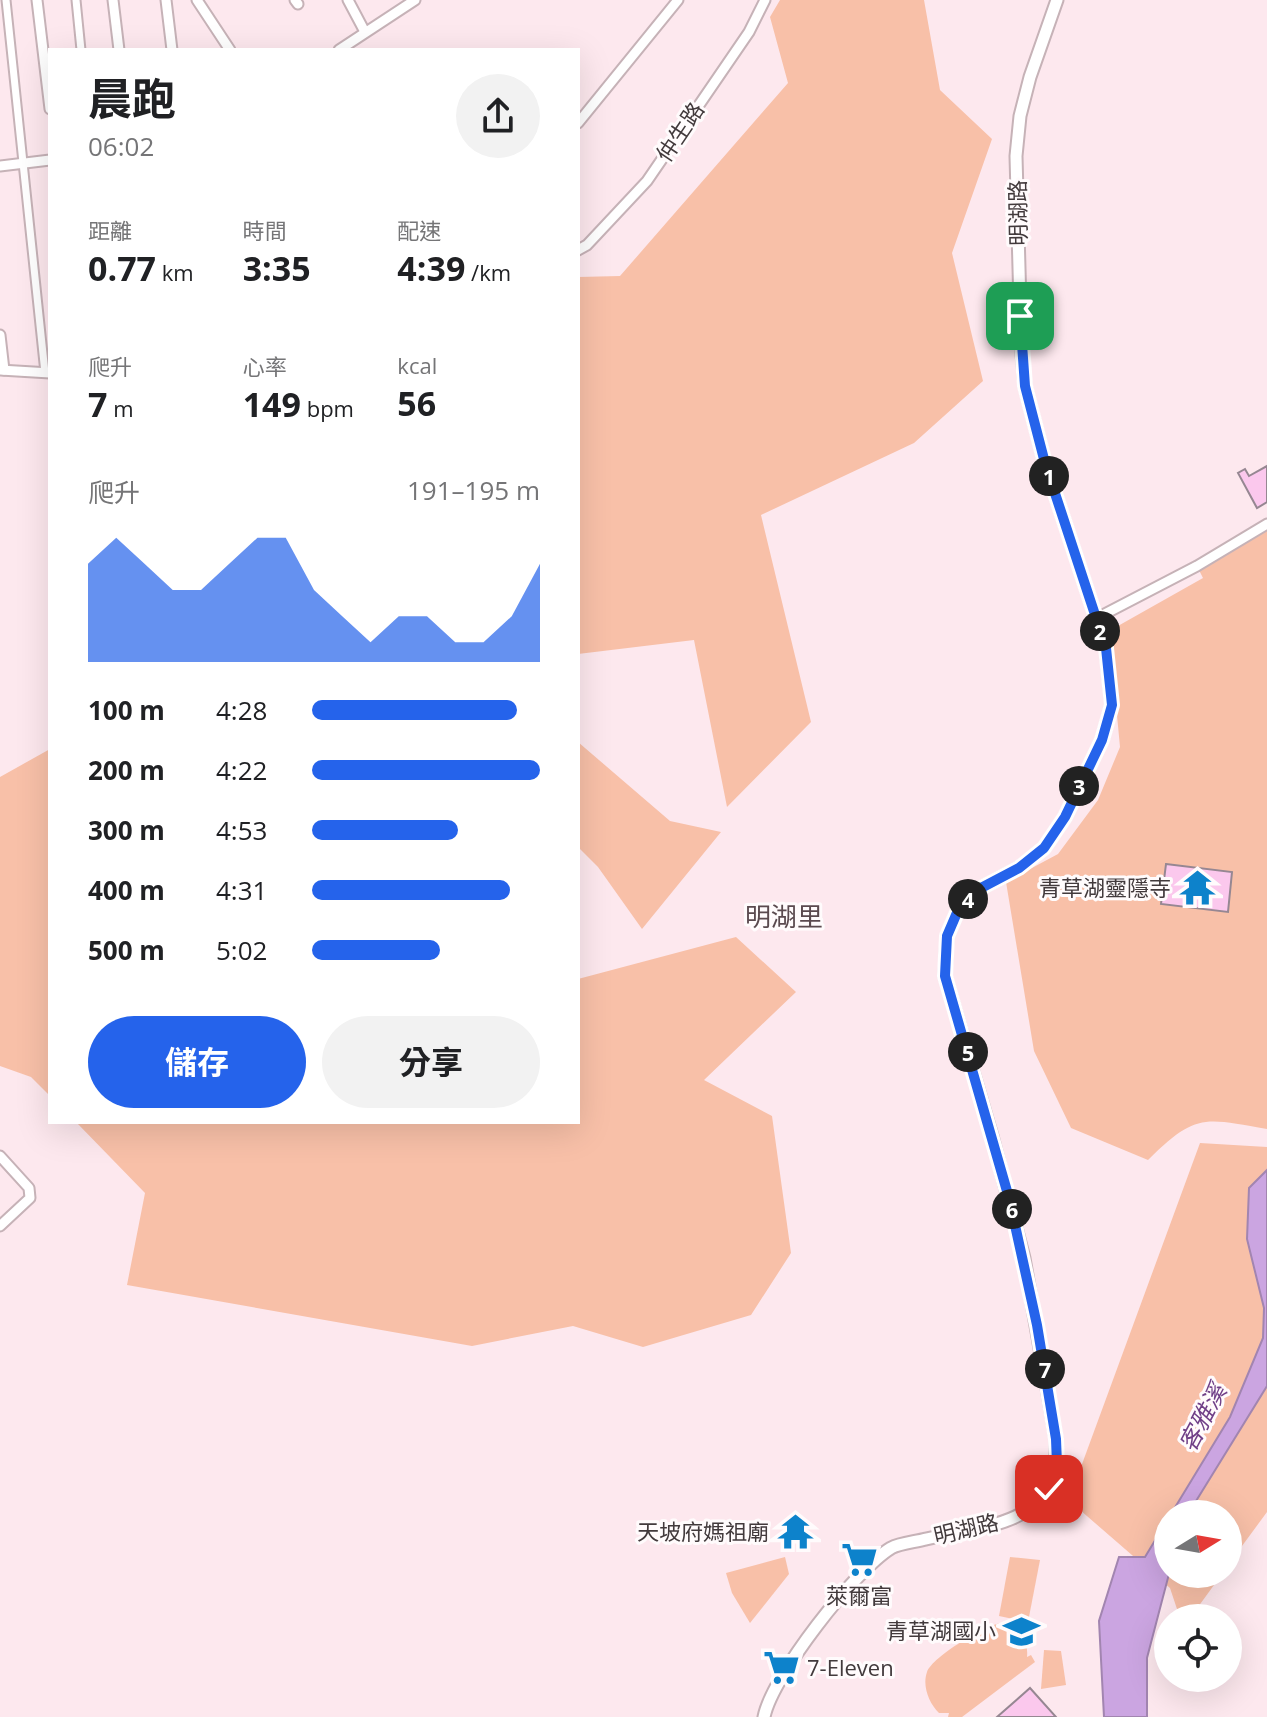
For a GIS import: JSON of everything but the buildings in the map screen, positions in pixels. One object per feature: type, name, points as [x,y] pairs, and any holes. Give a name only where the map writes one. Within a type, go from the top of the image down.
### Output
[{"type":"street","points":[[0,335],[2,370],[47,373],[6,0]]},
{"type":"street","points":[[37,0],[48,92]]},
{"type":"street","points":[[76,0],[81,48]]},
{"type":"street","points":[[113,0],[119,48]]},
{"type":"street","points":[[166,0],[172,48]]},
{"type":"street","points":[[197,0],[229,48]]},
{"type":"street","points":[[348,0],[365,32]]},
{"type":"street","points":[[342,48],[415,0]]},
{"type":"street","points":[[580,121],[678,0]]},
{"type":"street","name":"仲生路","points":[[580,249],[647,181],[749,32],[765,0]]},
{"type":"street","name":"明湖路","points":[[764,1717],[793,1658],[856,1578],[892,1547],[1017,1517],[1036,1506],[1049,1489],[1057,1464],[1054,1423],[1024,1258],[945,976],[947,936],[959,908],[981,888],[1019,868],[1044,848],[1065,817],[1102,740],[1112,705],[1106,648],[1045,463],[1025,386],[1021,343],[1016,156],[1020,116],[1057,0]]},
{"type":"street","points":[[0,166],[48,160]]},
{"type":"street","points":[[1095,619],[1197,566],[1267,524]]},
{"type":"street","points":[[0,1156],[29,1188],[30,1198],[0,1226]]},
{"type":"shaded area","points":[[780,0],[924,0],[940,90],[992,139],[952,253],[983,381],[914,443],[761,515],[811,722],[727,807],[694,640],[580,654],[580,277],[620,276],[788,83],[770,17]]},
{"type":"shaded area","points":[[1267,524],[1267,1129],[1202,1123],[1178,1134],[1148,1160],[1071,1128],[1034,1051],[1006,882],[1058,854],[1098,800],[1120,747],[1109,631],[1203,578],[1197,566]]},
{"type":"shaded area","points":[[580,744],[670,821],[721,832],[642,929],[598,867],[580,849]]},
{"type":"shaded area","points":[[48,750],[48,1094],[31,1077],[0,1066],[0,777]]},
{"type":"shaded area","points":[[736,937],[796,992],[704,1080],[772,1116],[791,1253],[751,1315],[643,1347],[573,1326],[472,1346],[127,1285],[145,1193],[78,1124],[580,1124],[580,978]]},
{"type":"shaded area","points":[[1200,1143],[1267,1147],[1267,1512],[1242,1546],[1242,1500],[1154,1500],[1154,1574],[1080,1510],[1056,1504],[1078,1475]]},
{"type":"shaded area","name":"客雅溪","points":[[1267,1170],[1267,1386],[1197,1500],[1180,1500],[1230,1417],[1263,1338],[1264,1308],[1247,1239],[1249,1188]]},
{"type":"shaded area","points":[[1154,1542],[1154,1588],[1165,1588],[1161,1604],[1154,1604],[1154,1631],[1147,1658],[1147,1717],[1104,1717],[1099,1621],[1119,1557],[1145,1557]]},
{"type":"shaded area","points":[[785,1557],[789,1574],[750,1623],[732,1593],[726,1573]]},
{"type":"shaded area","points":[[1010,1557],[1040,1560],[1028,1622],[999,1616]]},
{"type":"shaded area","points":[[1170,1588],[1212,1588],[1200,1604],[1175,1604]]},
{"type":"shaded area","points":[[1001,1623],[1021,1636],[1027,1657],[1031,1655],[1035,1662],[962,1717],[939,1713],[929,1699],[926,1688],[927,1672],[931,1665],[961,1642]]},
{"type":"shaded area","points":[[1044,1650],[1061,1651],[1066,1685],[1041,1689]]},
{"type":"place","name":"青草湖靈隱寺","points":[[1197,888]]},
{"type":"place","name":"天坡府媽祖廟","points":[[795,1532]]},
{"type":"place","name":"萊爾富","points":[[859,1560]]},
{"type":"place","name":"青草湖國小","points":[[1022,1631]]},
{"type":"place","name":"7-Eleven","points":[[781,1668]]},
{"type":"district","name":"明湖里","points":[[784,917]]},
{"type":"route","points":[[1020,316],[1025,386],[1045,463],[1106,648],[1112,705],[1102,740],[1065,817],[1044,848],[1019,868],[981,888],[959,908],[947,936],[945,976],[980,1091],[1024,1258],[1056,1439],[1057,1464],[1049,1489]]}]
